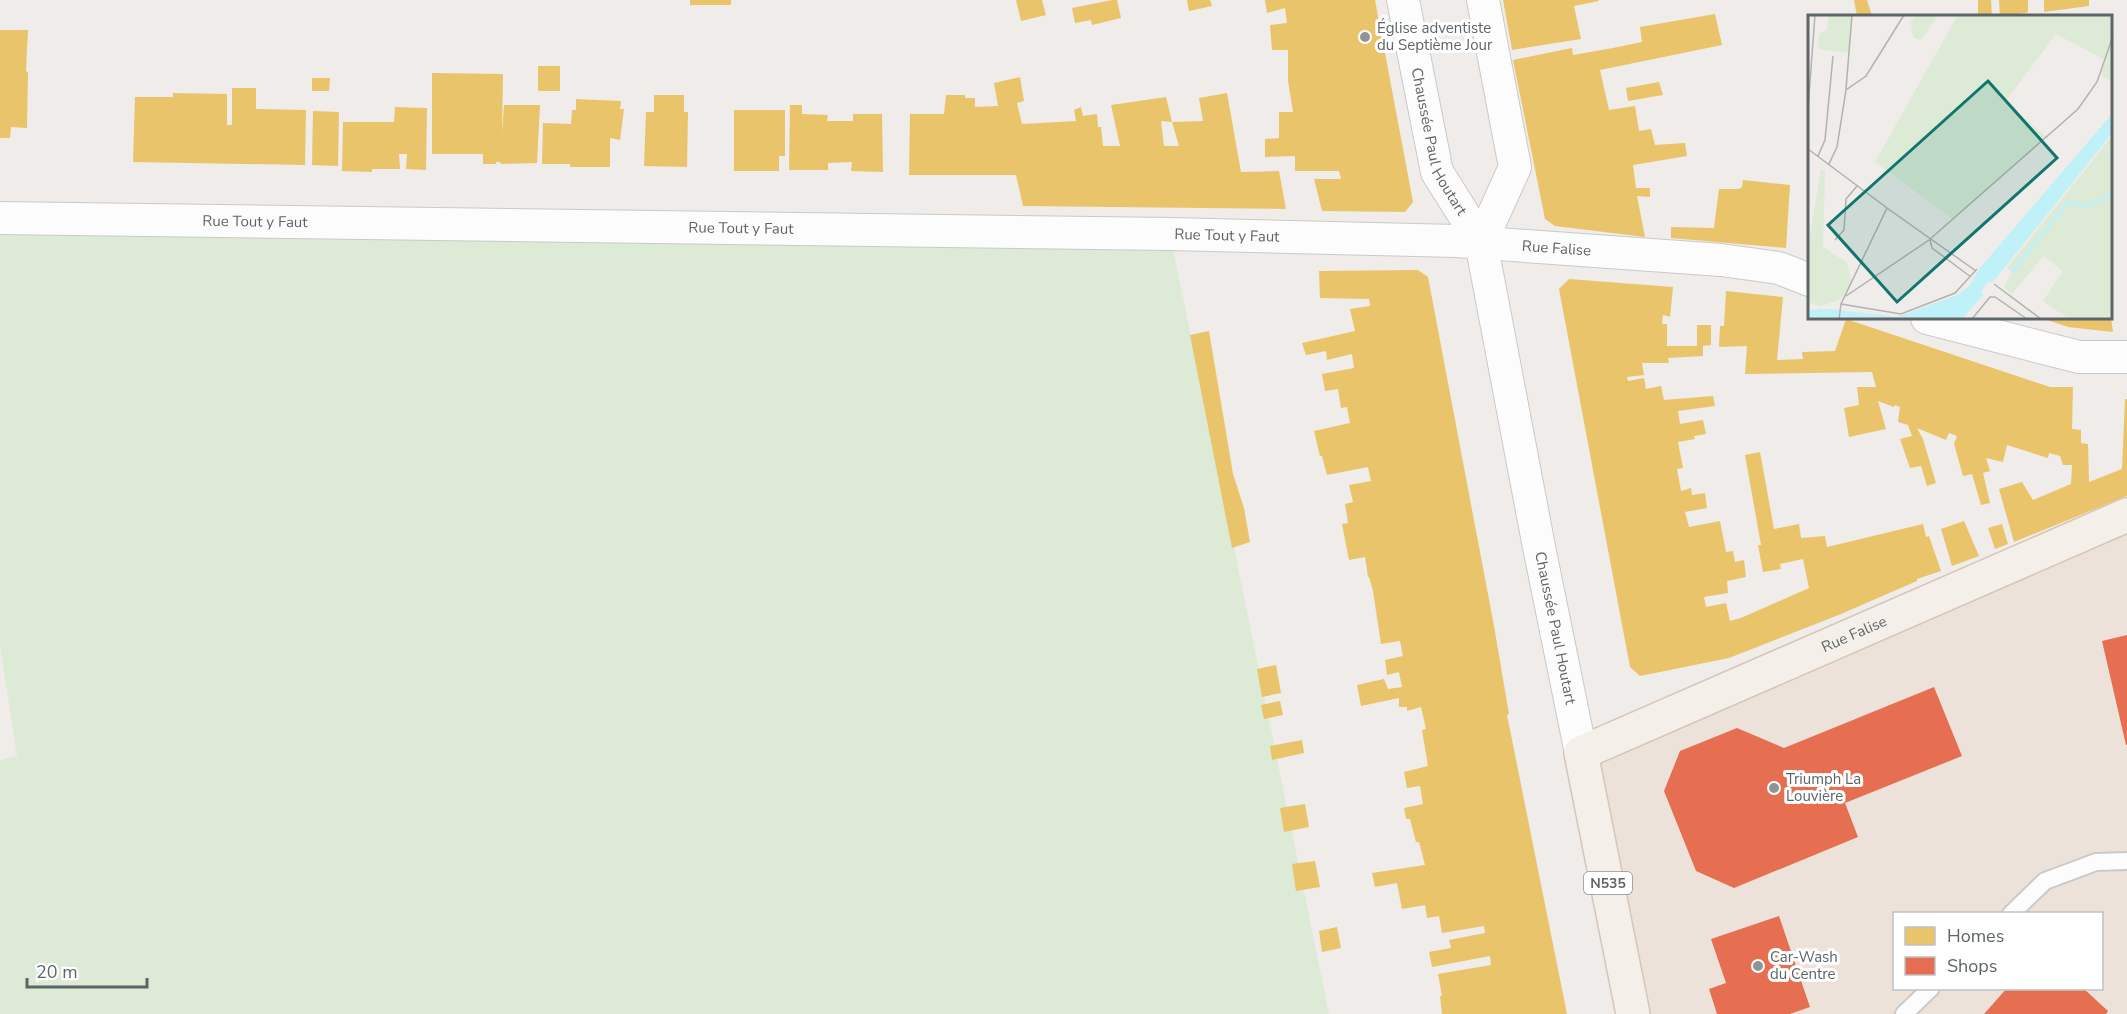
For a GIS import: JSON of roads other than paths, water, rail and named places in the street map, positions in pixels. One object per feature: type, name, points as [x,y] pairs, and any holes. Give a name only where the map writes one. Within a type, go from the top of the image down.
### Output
[{"type":"main road","name":"Rue Falise","points":[[1581,753],[2127,515]]},
{"type":"main road","name":"Chaussée Paul Houtart","points":[[1581,753],[1634,1014]]},
{"type":"street","name":"Chaussée Paul Houtart","points":[[1403,0],[1437,172],[1481,242],[1541,558],[1581,753]]},
{"type":"street","name":"Chaussée Paul Houtart","points":[[1481,242],[1515,167],[1483,0]]},
{"type":"street","name":"Rue Tout y Faut","points":[[0,218],[1181,235],[1481,242]]},
{"type":"street","name":"Rue Falise","points":[[1481,242],[1721,260],[1779,268],[1808,280]]},
{"type":"street","points":[[1935,320],[2079,357],[2127,357]]},
{"type":"lane","points":[[2013,912],[2045,881],[2096,862],[2127,861]]},
{"type":"lane","points":[[1904,1014],[1929,990]]},
{"type":"place","name":"Église adventiste du Septième Jour","points":[[1365,37]]},
{"type":"place","name":"Triumph La Louvière","points":[[1774,788]]},
{"type":"place","name":"Car-Wash du Centre","points":[[1758,966]]}]
